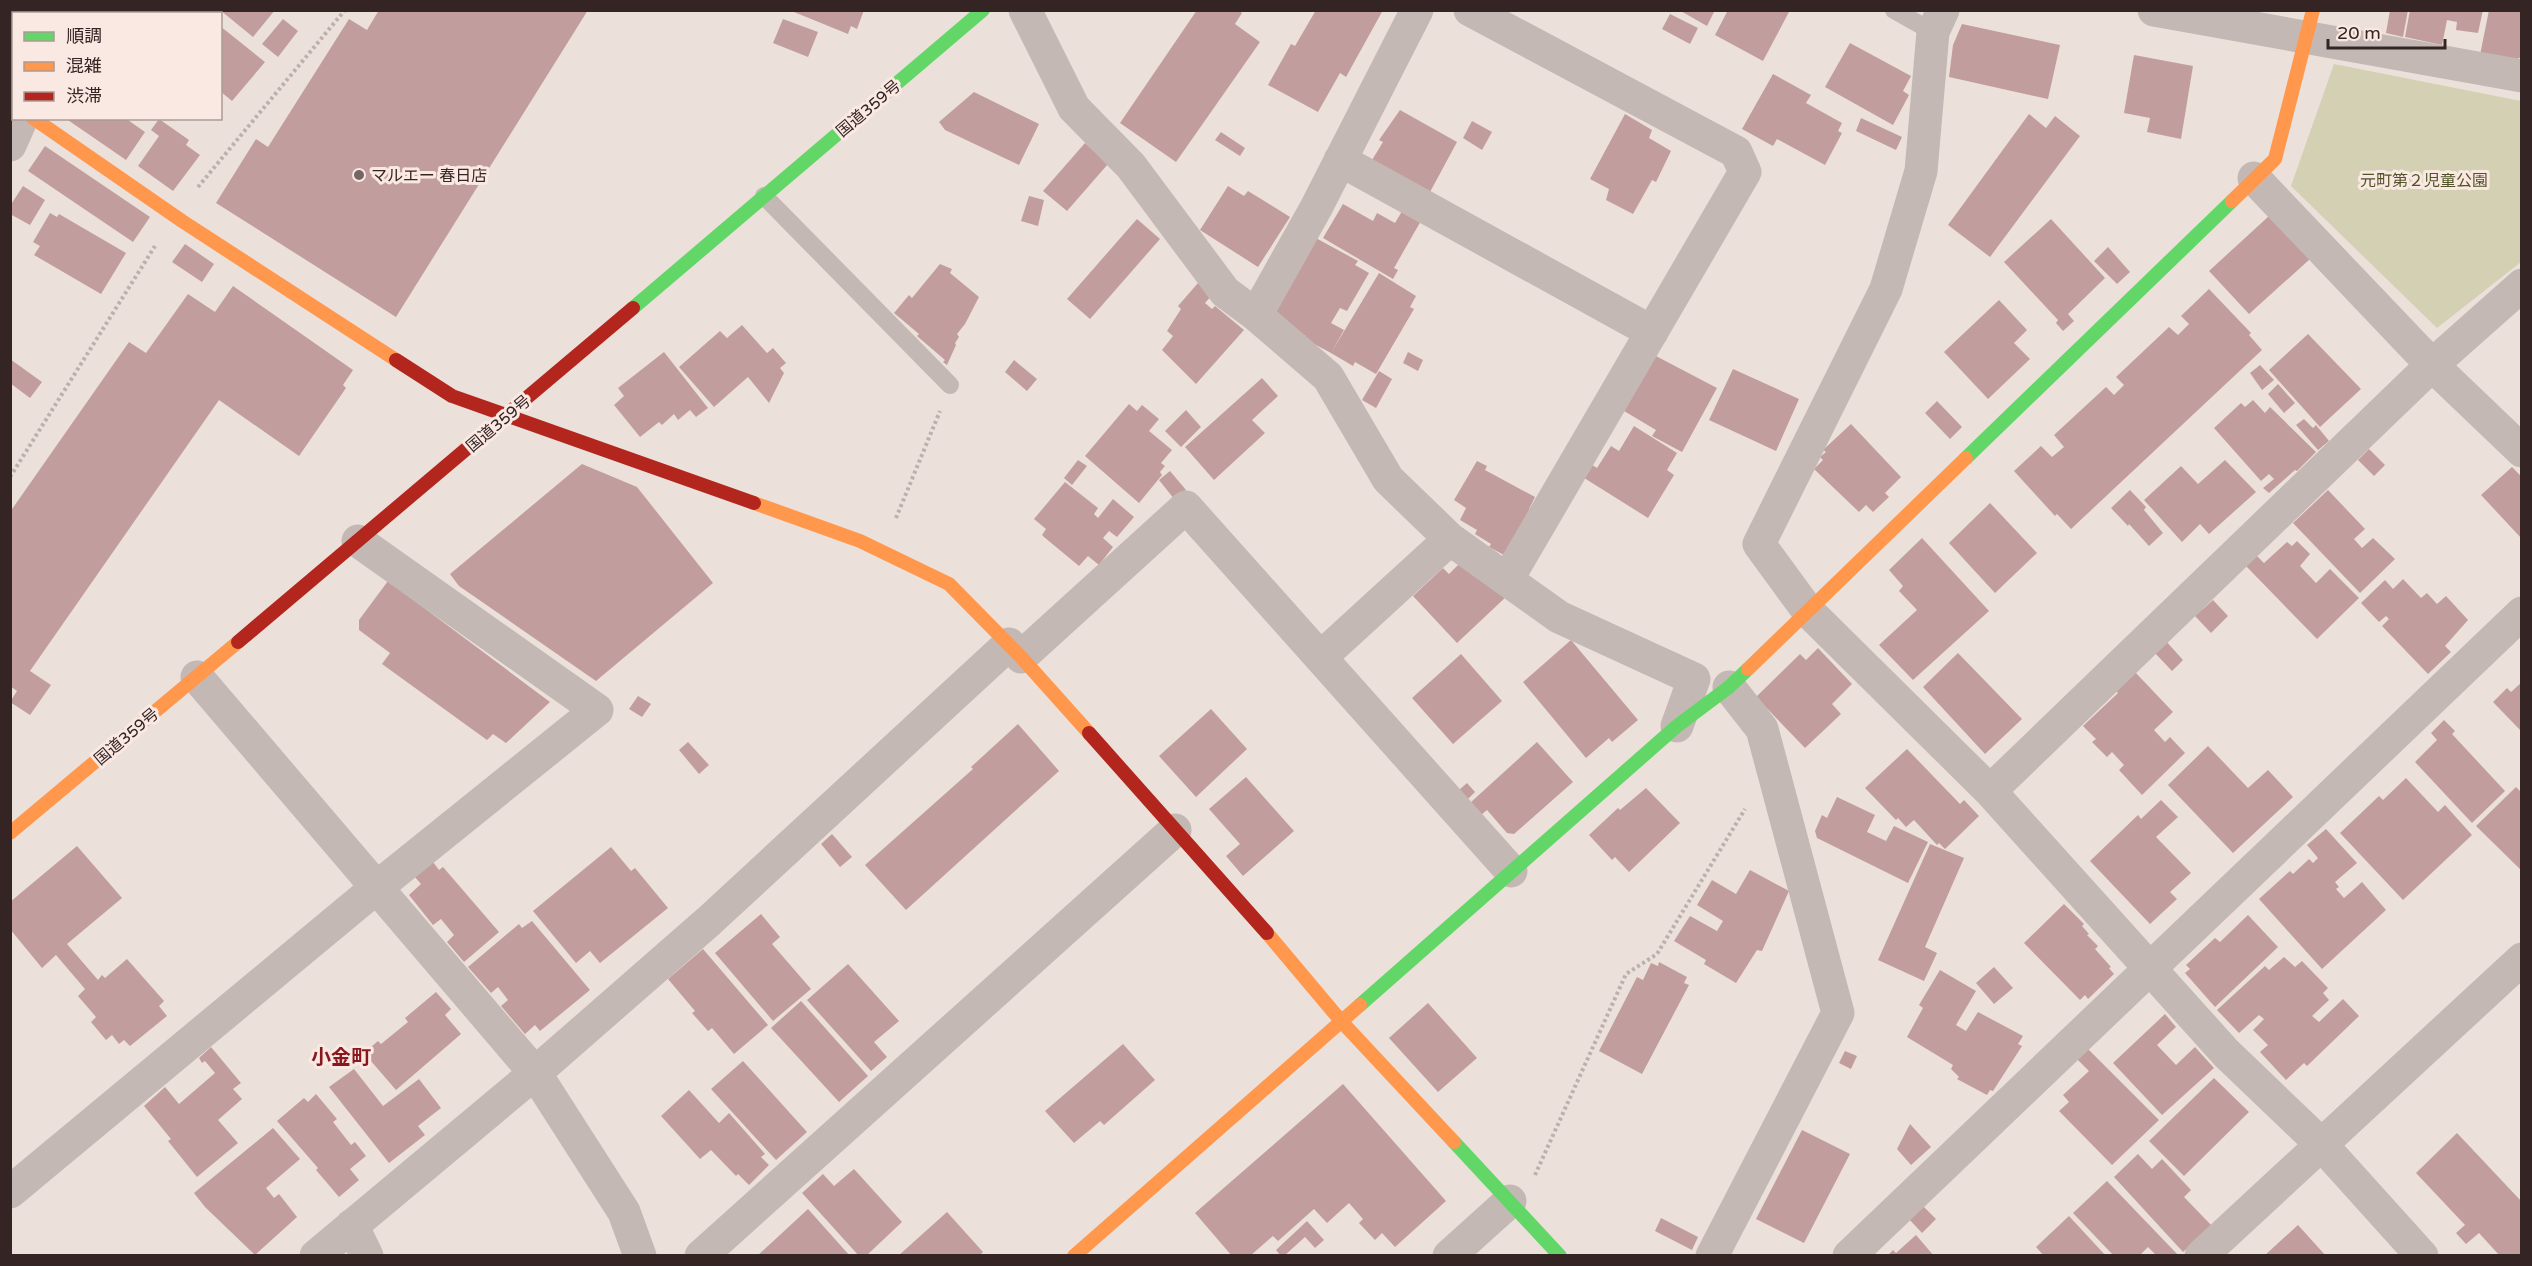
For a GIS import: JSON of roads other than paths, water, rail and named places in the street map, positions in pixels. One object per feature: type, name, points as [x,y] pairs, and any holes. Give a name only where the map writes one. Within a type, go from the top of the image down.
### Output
[{"type":"main road","name":"国道359号","points":[[10,832],[508,415],[983,10]]},
{"type":"main road","points":[[1074,1256],[1677,726],[1729,687],[2275,159],[2311,24]]},
{"type":"main road","points":[[36,120],[182,221],[445,392],[849,537],[949,584],[1015,650],[1284,952],[1341,1021],[1560,1256]]},
{"type":"street","points":[[1025,10],[1074,108],[1131,166],[1225,292],[1256,315],[1328,377],[1388,479],[1450,539],[1559,617],[1694,679],[1677,726]]},
{"type":"street","points":[[1256,315],[1340,160],[1417,10]]},
{"type":"street","points":[[1470,10],[1736,152],[1745,172],[1507,580]]},
{"type":"street","points":[[2154,10],[2311,24],[2522,76]]},
{"type":"street","points":[[1938,21],[1921,171],[1886,290],[1759,544],[1808,611],[1990,791],[2226,1053],[2321,1144],[2422,1256]]},
{"type":"street","points":[[10,145],[21,120]]},
{"type":"street","points":[[1340,160],[1652,332]]},
{"type":"street","points":[[2254,178],[2432,365],[2522,452]]},
{"type":"street","points":[[1990,791],[2432,365],[2522,285]]},
{"type":"street","points":[[316,1256],[535,1073],[1015,650],[1186,507],[1511,871]]},
{"type":"street","points":[[1321,657],[1450,539]]},
{"type":"street","points":[[10,1192],[376,888],[597,710],[357,541]]},
{"type":"street","points":[[1849,1256],[2522,613]]},
{"type":"street","points":[[197,676],[535,1073],[624,1212],[640,1256]]},
{"type":"street","points":[[1712,1256],[1838,1013],[1762,729],[1729,687]]},
{"type":"street","points":[[701,1256],[1175,830]]},
{"type":"street","points":[[2201,1256],[2522,959]]},
{"type":"street","points":[[1449,1256],[1514,1206]]},
{"type":"street","points":[[352,1225],[367,1256]]},
{"type":"lane","points":[[1894,10],[1938,21]]},
{"type":"lane","points":[[764,196],[950,385]]},
{"type":"place","name":"マルエー 春日店","points":[[359,175]]},
{"type":"district","name":"小金町","points":[[341,1057]]},
{"type":"park label","name":"元町第２児童公園","points":[[2424,180]]}]
